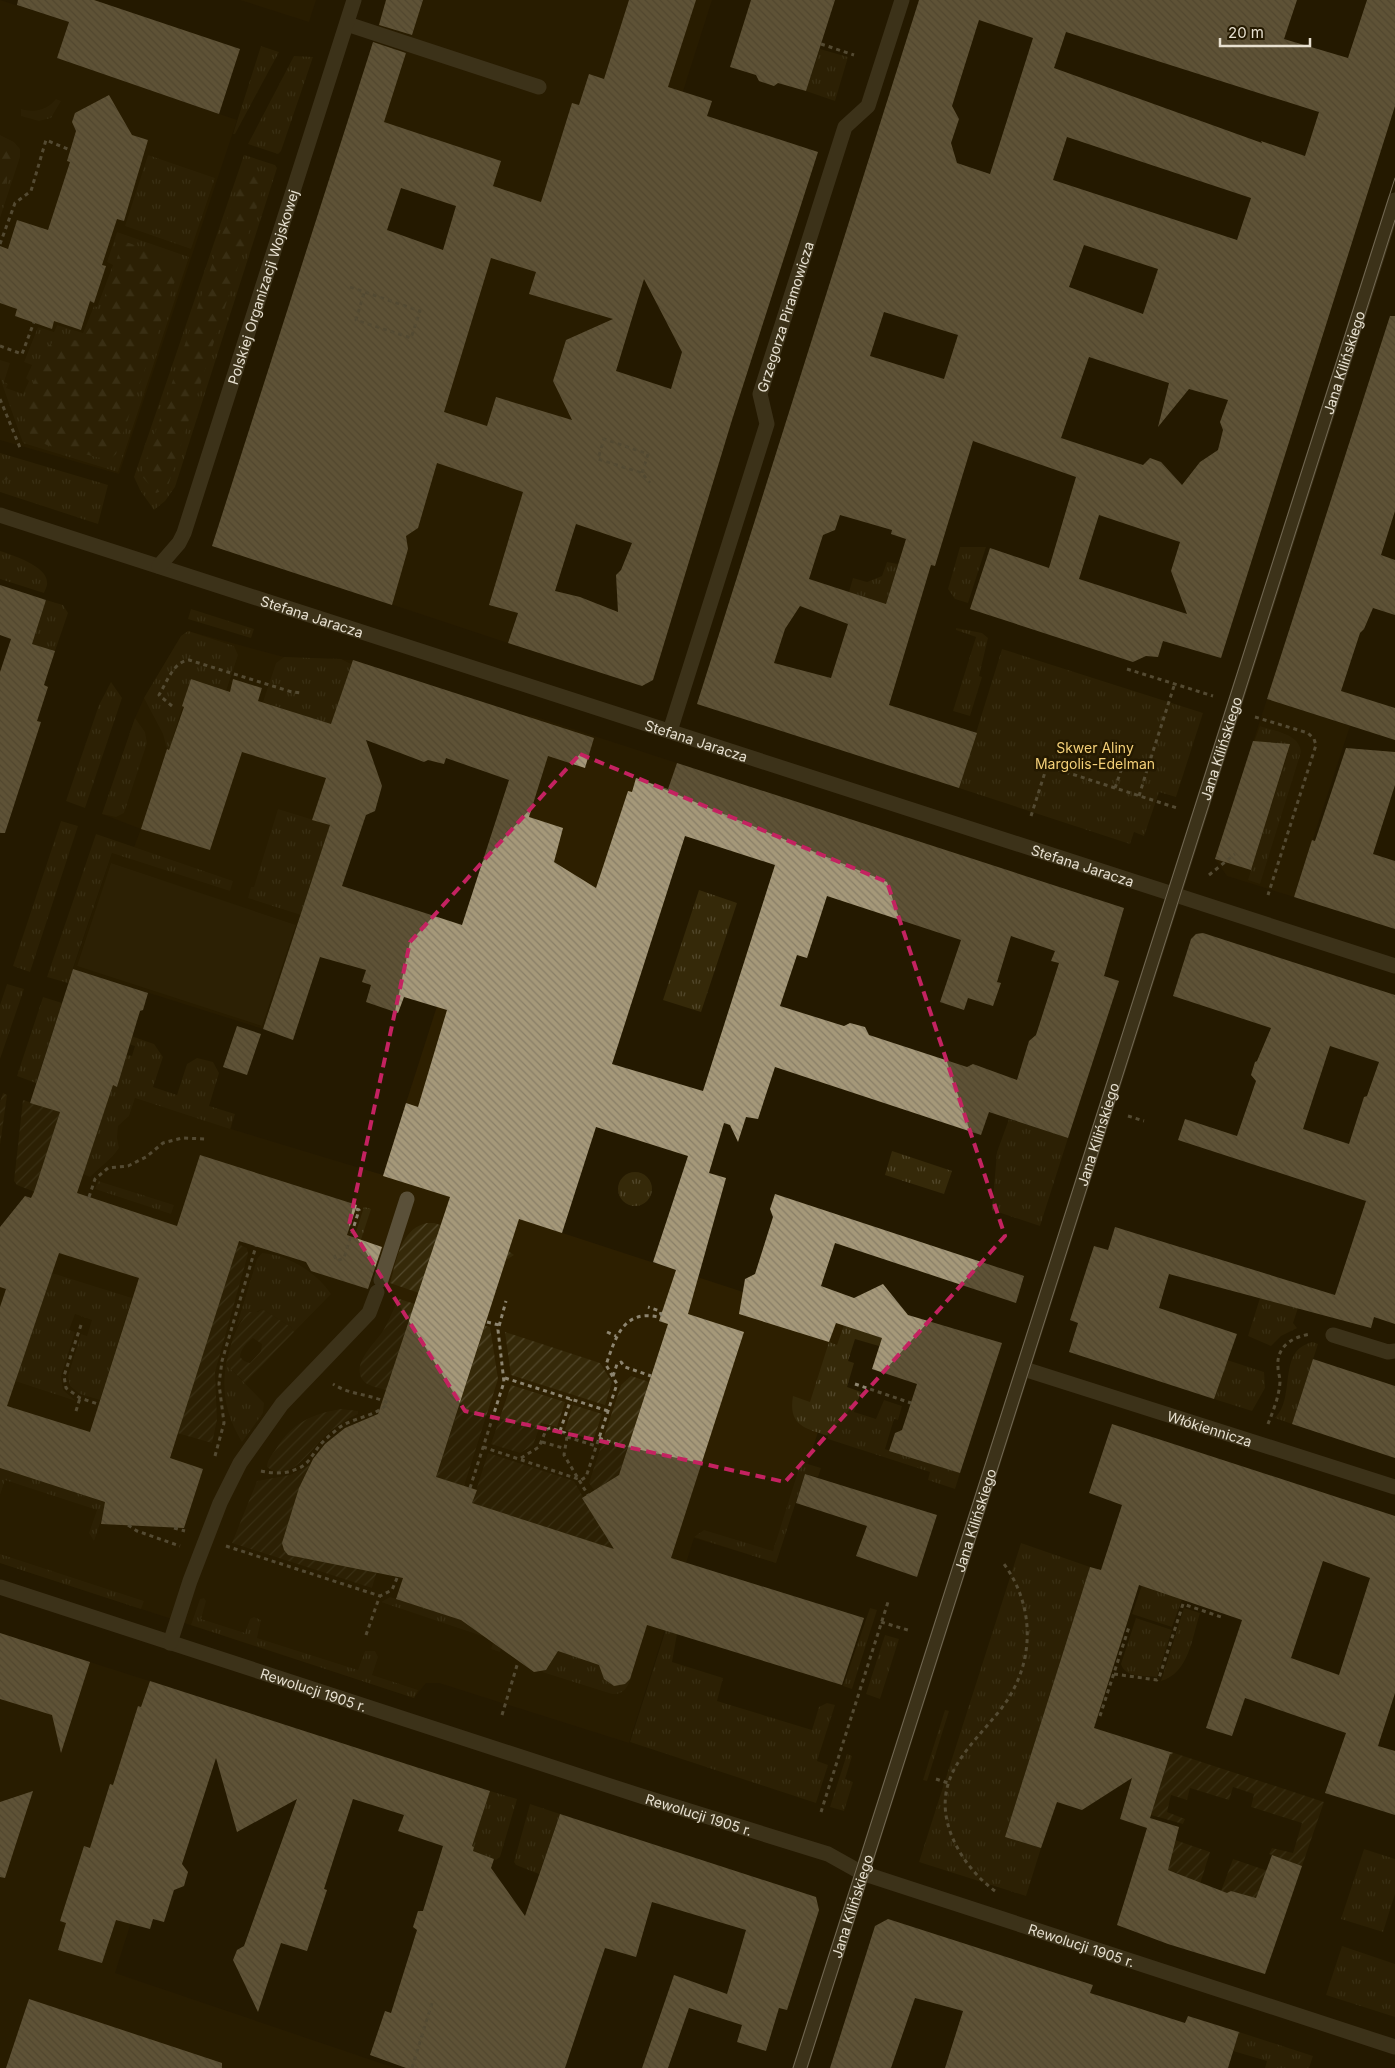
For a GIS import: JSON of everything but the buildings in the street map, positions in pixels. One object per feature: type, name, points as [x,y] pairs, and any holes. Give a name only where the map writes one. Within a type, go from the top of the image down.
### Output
[{"type":"street","name":"Polskiej Organizacji Wojskowej","points":[[159,566],[179,543],[184,533],[354,0]]},
{"type":"street","name":"Grzegorza Piramowicza","points":[[670,730],[767,424],[760,394],[845,127],[868,106],[902,0]]},
{"type":"street","points":[[347,24],[539,87]]},
{"type":"street","name":"Jana Kilińskiego","points":[[800,2068],[1395,200]]},
{"type":"street","name":"Stefana Jaracza","points":[[0,515],[670,730],[1395,966]]},
{"type":"street","points":[[170,1642],[190,1581],[208,1540],[220,1503],[240,1463],[282,1404],[369,1313],[408,1199]]},
{"type":"street","points":[[1333,1335],[1388,1352],[1395,1351]]},
{"type":"street","name":"Włókiennicza","points":[[1024,1369],[1395,1487]]},
{"type":"street","name":"Rewolucji 1905 r.","points":[[0,1587],[651,1799],[828,1854],[862,1873],[1395,2047]]},
{"type":"path","points":[[821,44],[854,55]]},
{"type":"path","points":[[0,244],[15,203],[30,191],[46,140],[70,150]]},
{"type":"path","points":[[350,287],[420,311],[411,338],[356,320],[364,292]]},
{"type":"path","points":[[0,346],[22,354],[34,322]]},
{"type":"path","points":[[0,399],[21,450]]},
{"type":"path","points":[[642,473],[648,454],[604,439],[598,459],[642,473],[650,483]]},
{"type":"path","points":[[172,706],[159,695],[178,664],[189,660],[292,692],[302,693]]},
{"type":"path","points":[[1128,669],[1214,696]]},
{"type":"path","points":[[1139,796],[1175,683]]},
{"type":"path","points":[[1255,717],[1308,733],[1314,739],[1316,746],[1268,895]]},
{"type":"path","points":[[1115,789],[1124,762],[1147,770]]},
{"type":"path","points":[[1031,816],[1047,766],[1178,809]]},
{"type":"path","points":[[1209,875],[1235,854]]},
{"type":"path","points":[[1128,1116],[1144,1121]]},
{"type":"path","points":[[89,1197],[95,1179],[108,1168],[128,1166],[146,1157],[163,1143],[182,1138],[205,1139]]},
{"type":"path","points":[[334,1255],[336,1264],[344,1258],[359,1210],[356,1209]]},
{"type":"path","points":[[214,1460],[224,1423],[219,1384],[222,1361],[256,1246]]},
{"type":"path","points":[[470,1488],[505,1378],[499,1326],[506,1302]]},
{"type":"path","points":[[581,1480],[586,1477],[617,1384],[606,1365],[616,1336],[624,1326],[634,1319],[646,1316],[658,1317],[661,1315],[660,1311],[648,1307]]},
{"type":"path","points":[[487,1322],[499,1326]]},
{"type":"path","points":[[81,1325],[64,1376],[66,1388],[80,1398],[98,1404]]},
{"type":"path","points":[[607,1332],[616,1336]]},
{"type":"path","points":[[1261,1443],[1279,1393],[1278,1366],[1285,1345],[1292,1339],[1302,1336],[1333,1335]]},
{"type":"path","points":[[613,1376],[617,1364],[621,1362],[625,1368],[651,1376]]},
{"type":"path","points":[[505,1378],[608,1411]]},
{"type":"path","points":[[240,1463],[255,1470],[274,1474],[298,1469],[306,1464],[321,1444],[334,1432],[359,1417],[381,1411],[388,1403],[379,1398],[352,1393],[326,1380]]},
{"type":"path","points":[[855,1384],[911,1403]]},
{"type":"path","points":[[76,1411],[80,1398]]},
{"type":"path","points":[[560,1431],[571,1399]]},
{"type":"path","points":[[520,1458],[539,1447],[546,1430],[550,1428],[560,1431],[567,1437],[596,1446]]},
{"type":"path","points":[[567,1437],[563,1448],[564,1455],[588,1494]]},
{"type":"path","points":[[599,1438],[628,1448]]},
{"type":"path","points":[[542,1442],[563,1448]]},
{"type":"path","points":[[483,1447],[581,1480]]},
{"type":"path","points":[[128,1525],[137,1531],[183,1547]]},
{"type":"path","points":[[174,1528],[188,1532],[181,1554]]},
{"type":"path","points":[[208,1540],[380,1596]]},
{"type":"path","points":[[999,1893],[972,1868],[954,1842],[945,1812],[944,1798],[948,1783],[968,1747],[1009,1697],[1026,1654],[1028,1623],[1026,1609],[1016,1584],[1004,1564]]},
{"type":"path","points":[[366,1636],[380,1596],[392,1590],[397,1578]]},
{"type":"path","points":[[821,1812],[888,1602]]},
{"type":"path","points":[[1114,1674],[1157,1680],[1159,1678],[1183,1604],[1224,1618]]},
{"type":"path","points":[[881,1622],[911,1631]]},
{"type":"path","points":[[1100,1716],[1129,1627]]},
{"type":"path","points":[[502,1715],[518,1662]]},
{"type":"path","points":[[936,1779],[948,1783]]},
{"type":"path","points":[[412,2068],[432,2003]]},
{"type":"highlighted area","points":[[580,754],[887,882],[1005,1236],[785,1482],[465,1411],[349,1225],[410,942]]},
{"type":"shaded area","points":[[0,0],[69,22],[57,58],[237,120],[119,474],[0,440]]},
{"type":"shaded area","points":[[240,0],[316,0],[309,22]]},
{"type":"shaded area","points":[[386,0],[712,0],[508,643],[366,596],[491,186],[343,138]]},
{"type":"shaded area","points":[[188,631],[284,657],[353,660],[381,669],[263,1029],[73,969],[116,841],[134,847],[141,829],[102,814],[135,718],[144,698],[181,636]]},
{"type":"shaded area","points":[[1267,699],[1350,726],[1294,897],[1227,876],[1215,859]]},
{"type":"shaded area","points":[[530,715],[677,763],[529,1222],[844,1325],[818,1432],[776,1563],[694,1538],[629,1743],[439,1683],[426,1683],[414,1698],[0,1563],[0,1237],[17,1219],[24,1196],[31,1197],[32,1192],[35,1192],[60,1112],[30,1103],[43,1063],[232,1124],[231,1129],[383,1175]]},
{"type":"shaded area","points":[[0,1633],[202,1698],[115,1973],[395,2068],[0,2068]]},
{"type":"green space","points":[[261,46],[279,52],[235,134],[233,134]]},
{"type":"green space","points":[[820,49],[848,57],[835,101],[806,91]]},
{"type":"green space","points":[[294,56],[313,57],[281,151],[278,154],[248,144]]},
{"type":"green space","points":[[56,99],[61,101],[51,118],[39,121],[21,116],[21,109],[40,110],[49,106]]},
{"type":"green space","points":[[0,135],[14,142],[20,149],[20,157],[0,218]]},
{"type":"green space","points":[[0,145],[6,147],[14,159],[0,199]]},
{"type":"green space","points":[[148,155],[215,178],[191,249],[125,226]]},
{"type":"green space","points":[[244,155],[275,165],[277,168],[175,487],[165,501],[154,510],[140,490],[134,477]]},
{"type":"green space","points":[[255,170],[264,185],[167,489],[156,493],[141,475],[242,175]]},
{"type":"green space","points":[[117,232],[189,257],[118,472],[23,443],[0,378],[0,360],[10,363],[4,382],[8,384],[6,388],[23,394],[29,381],[26,378],[32,365],[24,362],[38,327],[54,332],[57,325],[83,333],[94,306],[97,307],[113,265],[107,262]]},
{"type":"green space","points":[[126,242],[157,253],[180,266],[116,454],[109,460],[47,445],[31,437],[19,404],[28,394],[34,382],[44,351],[51,344],[63,340],[81,341],[99,314],[118,255]]},
{"type":"green space","points":[[0,453],[108,485],[98,524],[0,492]]},
{"type":"green space","points":[[0,459],[6,461],[13,469],[9,479],[0,481]]},
{"type":"green space","points":[[960,547],[986,547],[968,603],[955,599],[948,589]]},
{"type":"green space","points":[[0,551],[28,562],[41,571],[47,583],[44,593],[0,579]]},
{"type":"green space","points":[[887,562],[898,564],[886,604],[849,592],[853,578],[867,582],[882,576]]},
{"type":"green space","points":[[46,600],[63,605],[68,613],[55,651],[32,644]]},
{"type":"green space","points":[[191,609],[254,629],[251,638],[188,619]]},
{"type":"green space","points":[[956,628],[982,633],[988,638],[979,676],[982,677],[970,716],[953,711],[976,637],[956,630]]},
{"type":"green space","points":[[188,631],[234,646],[238,655],[226,691],[191,679],[169,750],[167,749],[163,734],[144,698],[181,636]]},
{"type":"green space","name":"Skwer Aliny Margolis-Edelman","points":[[1002,649],[1203,713],[1176,797],[1159,792],[1144,836],[1134,832],[1130,844],[959,788]]},
{"type":"green space","points":[[284,657],[341,659],[351,664],[339,701],[342,728],[263,702],[276,663]]},
{"type":"green space","points":[[111,682],[122,698],[85,808],[66,801],[99,705]]},
{"type":"green space","points":[[135,718],[145,732],[147,743],[124,813],[116,817],[102,814]]},
{"type":"green space","points":[[1260,726],[1291,737],[1300,746],[1301,752],[1260,884],[1248,880],[1288,753],[1254,742]]},
{"type":"green space","points":[[278,809],[330,825],[301,915],[248,898],[251,887],[254,887]]},
{"type":"green space","points":[[61,821],[78,826],[30,972],[13,966]]},
{"type":"green space","points":[[96,834],[233,881],[230,891],[112,853],[68,983],[47,977]]},
{"type":"green space","points":[[111,863],[296,925],[262,1026],[77,966]]},
{"type":"green space","points":[[699,890],[737,903],[701,1012],[663,1000]]},
{"type":"green space","points":[[7,984],[24,989],[0,1059],[0,1005]]},
{"type":"green space","points":[[43,997],[62,1003],[36,1083],[17,1076]]},
{"type":"green space","points":[[131,1036],[154,1044],[163,1057],[153,1087],[177,1095],[187,1064],[197,1058],[213,1062],[219,1073],[209,1106],[235,1114],[230,1129],[135,1098],[129,1116],[118,1126],[117,1138],[119,1148],[90,1177],[83,1174],[113,1085],[117,1087],[127,1055],[132,1056],[135,1046],[128,1044]]},
{"type":"green space","points":[[3,1093],[7,1095],[0,1145],[0,1102]]},
{"type":"green space","points":[[23,1100],[60,1112],[35,1192],[17,1185],[14,1181]]},
{"type":"green space","points":[[1009,1119],[1068,1138],[1040,1226],[992,1210],[997,1152]]},
{"type":"green space","points":[[892,1151],[952,1171],[944,1194],[885,1175]]},
{"type":"green space","points":[[635,1172],[642,1173],[647,1177],[651,1182],[651,1196],[647,1201],[642,1205],[635,1206],[628,1205],[623,1201],[619,1196],[618,1189],[619,1182],[623,1177],[628,1173]]},
{"type":"green space","points":[[98,1181],[174,1205],[171,1214],[95,1189]]},
{"type":"green space","points":[[364,1207],[371,1209],[351,1270],[344,1269]]},
{"type":"green space","points":[[434,1223],[498,1244],[514,1255],[506,1260],[437,1238],[419,1293],[390,1283],[405,1239],[418,1226]]},
{"type":"green space","points":[[238,1244],[247,1248],[248,1254],[215,1372],[217,1420],[212,1443],[177,1433]]},
{"type":"green space","points":[[262,1253],[282,1257],[301,1266],[318,1279],[331,1294],[294,1332],[291,1327],[262,1309],[241,1320],[236,1328],[257,1259]]},
{"type":"green space","points":[[52,1273],[132,1298],[100,1400],[80,1394],[70,1386],[68,1376],[81,1334],[87,1336],[92,1320],[75,1314],[69,1330],[75,1332],[61,1376],[63,1390],[76,1401],[15,1381]]},
{"type":"green space","points":[[1260,1298],[1298,1308],[1293,1323],[1297,1328],[1281,1336],[1271,1346],[1248,1336]]},
{"type":"green space","points":[[399,1299],[415,1304],[387,1390],[366,1383],[362,1379],[360,1366],[362,1360],[383,1331]]},
{"type":"green space","points":[[262,1309],[291,1327],[294,1332],[245,1383],[226,1364],[234,1336],[240,1324],[249,1312],[258,1312]],"holes":[[[253,1338],[262,1344],[261,1351],[250,1363],[240,1357],[244,1346]]]},
{"type":"green space","points":[[844,1325],[882,1338],[879,1346],[855,1339],[848,1361],[854,1363],[847,1387],[861,1392],[854,1412],[876,1419],[884,1400],[902,1406],[898,1420],[894,1419],[885,1449],[960,1473],[955,1489],[928,1480],[930,1472],[828,1439],[828,1436],[806,1428],[796,1420],[792,1406],[793,1396],[810,1402],[829,1342],[837,1345]]},
{"type":"green space","points":[[485,1326],[490,1327],[498,1379],[464,1486],[432,1490],[457,1413],[438,1407],[440,1401],[459,1406]]},
{"type":"green space","points":[[505,1332],[600,1363],[612,1382],[605,1405],[511,1375]]},
{"type":"green space","points":[[1313,1342],[1318,1344],[1292,1424],[1275,1418],[1285,1398],[1291,1364],[1295,1354],[1302,1347]]},
{"type":"green space","points":[[1227,1360],[1264,1372],[1265,1388],[1252,1411],[1214,1399]]},
{"type":"green space","points":[[226,1364],[264,1403],[263,1413],[242,1442],[232,1424],[227,1405],[224,1385]]},
{"type":"green space","points":[[631,1376],[649,1382],[608,1509],[589,1483],[621,1385]]},
{"type":"green space","points":[[511,1385],[565,1402],[557,1427],[541,1423],[533,1445],[520,1453],[491,1444]]},
{"type":"green space","points":[[573,1405],[602,1414],[593,1441],[565,1430]]},
{"type":"green space","points":[[341,1409],[358,1411],[358,1414],[341,1423],[330,1432],[300,1463],[292,1468],[284,1472],[276,1472],[267,1467],[270,1458],[282,1440],[296,1426],[311,1417]]},
{"type":"green space","points":[[488,1453],[574,1481],[592,1513],[620,1551],[472,1503]]},
{"type":"green space","points":[[801,1462],[821,1468],[818,1477],[805,1474],[776,1563],[694,1537],[704,1530],[773,1551]]},
{"type":"green space","points":[[310,1465],[283,1540],[284,1550],[290,1555],[377,1571],[372,1588],[232,1543],[257,1481],[290,1475]]},
{"type":"green space","points":[[0,1468],[107,1503],[94,1541],[89,1533],[97,1510],[5,1480],[0,1495]]},
{"type":"green space","points":[[1021,1543],[1090,1567],[1005,1837],[1041,1848],[1026,1896],[919,1862]]},
{"type":"green space","points":[[0,1554],[144,1601],[141,1609],[0,1563]]},
{"type":"green space","points":[[1142,1585],[1182,1599],[1172,1627],[1132,1614]]},
{"type":"green space","points":[[390,1597],[505,1634],[500,1652],[491,1649],[494,1640],[381,1602]]},
{"type":"green space","points":[[204,1598],[206,1601],[201,1619],[245,1633],[250,1619],[254,1617],[261,1620],[257,1638],[358,1670],[365,1651],[375,1651],[378,1657],[372,1675],[418,1690],[414,1698],[191,1625],[200,1599]]},
{"type":"green space","points":[[675,1601],[667,1631],[677,1634],[672,1662],[723,1678],[717,1701],[812,1730],[819,1707],[827,1703],[835,1705],[817,1761],[828,1765],[816,1803],[630,1742]]},
{"type":"green space","points":[[870,1608],[877,1610],[852,1689],[843,1686]]},
{"type":"green space","points":[[1184,1608],[1200,1613],[1192,1643],[1184,1663],[1178,1671],[1161,1681]]},
{"type":"green space","points":[[1136,1618],[1172,1630],[1157,1677],[1131,1674],[1123,1669],[1121,1664]]},
{"type":"green space","points":[[885,1635],[899,1639],[880,1699],[866,1694]]},
{"type":"green space","points":[[555,1650],[602,1666],[603,1677],[612,1685],[624,1684],[632,1674],[626,1689],[620,1693],[612,1694],[542,1672],[549,1667]]},
{"type":"green space","points":[[945,1710],[949,1711],[927,1781],[923,1780]]},
{"type":"green space","points":[[1171,1752],[1324,1802],[1302,1866],[1269,1854],[1272,1848],[1293,1853],[1302,1823],[1251,1807],[1254,1794],[1233,1787],[1229,1800],[1190,1788],[1187,1800],[1171,1795],[1167,1812],[1185,1819],[1183,1824],[1151,1815]]},
{"type":"green space","points":[[847,1754],[852,1756],[845,1779],[853,1782],[844,1811],[830,1807]]},
{"type":"green space","points":[[490,1791],[517,1799],[500,1857],[496,1860],[473,1851],[472,1846]]},
{"type":"green space","points":[[530,1804],[560,1814],[539,1874],[516,1865],[514,1862]]},
{"type":"green space","points":[[1175,1840],[1210,1852],[1200,1884],[1175,1872],[1160,1871]]},
{"type":"green space","points":[[1364,1849],[1395,1859],[1395,1894],[1383,1932],[1341,1919]]},
{"type":"green space","points":[[1233,1859],[1268,1871],[1263,1904],[1231,1891],[1229,1894],[1221,1891]]},
{"type":"green space","points":[[1342,1946],[1395,1964],[1395,2017],[1326,1995]]},
{"type":"green space","points":[[1239,2032],[1313,2056],[1309,2068],[1265,2068],[1267,2061],[1233,2051]]},
{"type":"tram line","points":[[793,2068],[1395,178]]},
{"type":"tram line","points":[[807,2068],[1395,220]]}]
